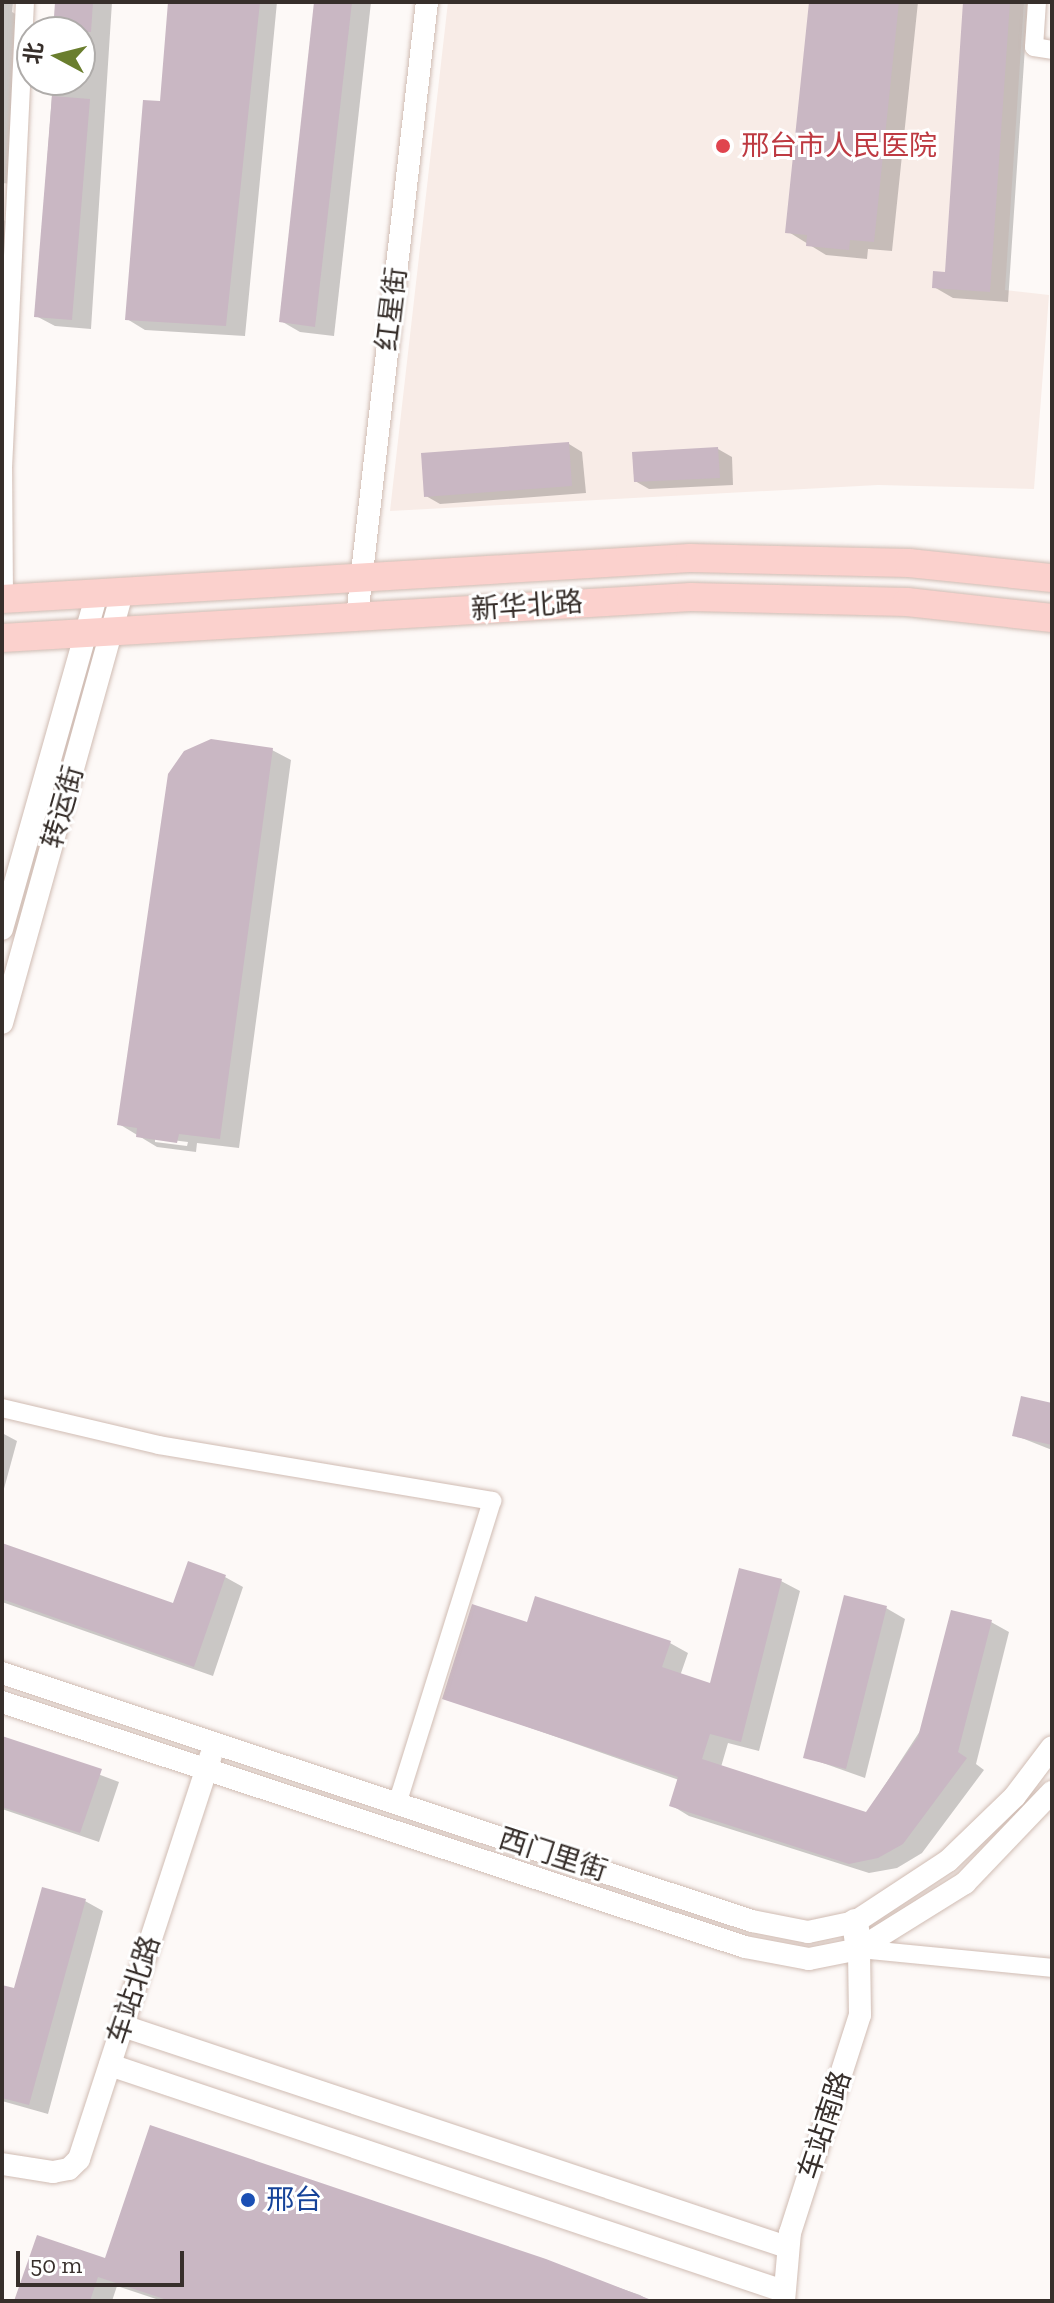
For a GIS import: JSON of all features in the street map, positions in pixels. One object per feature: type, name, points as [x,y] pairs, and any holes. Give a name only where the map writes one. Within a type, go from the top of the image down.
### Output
[{"type":"main road","name":"新华北路","points":[[3,599],[743,558],[909,563],[1052,578]]},
{"type":"main road","name":"新华北路","points":[[2,638],[743,597],[922,603],[1052,618]]},
{"type":"main road","points":[[855,1922],[859,1949]]},
{"type":"street","points":[[3,599],[3,468],[25,2]]},
{"type":"street","name":"红星街","points":[[357,617],[427,2]]},
{"type":"street","points":[[1037,2],[1043,48]]},
{"type":"street","name":"转运街","points":[[2,929],[110,592]]},
{"type":"street","name":"转运街","points":[[2,1023],[98,633]]},
{"type":"street","points":[[2,1408],[159,1445],[492,1501],[397,1804]]},
{"type":"street","name":"西门里街","points":[[2,1673],[752,1921],[808,1932],[855,1922],[948,1861],[1015,1796],[1052,1747]]},
{"type":"street","points":[[2,1702],[745,1947],[809,1959],[859,1949],[1052,1968]]},
{"type":"street","name":"车站北路","points":[[2,2164],[53,2172],[69,2169],[79,2159],[215,1743]]},
{"type":"street","points":[[859,1949],[965,1883],[1052,1792]]},
{"type":"street","name":"车站南路","points":[[784,2296],[787,2247],[860,2015],[859,1949]]},
{"type":"street","points":[[123,2026],[787,2247]]},
{"type":"street","points":[[110,2065],[784,2296]]},
{"type":"shaded area","name":"邢台市人民医院","points":[[448,2],[1024,2],[1005,290],[1049,295],[1034,489],[878,485],[390,511]]},
{"type":"building","points":[[55,2],[93,2],[92,16],[54,16]]},
{"type":"building","points":[[168,2],[260,2],[226,326],[125,320],[143,100],[160,101]]},
{"type":"building","points":[[314,2],[352,2],[315,327],[279,322]]},
{"type":"building","points":[[809,2],[899,2],[874,242],[850,240],[849,250],[806,246],[807,235],[785,233]]},
{"type":"building","points":[[963,2],[1010,2],[990,292],[932,288],[933,271],[945,272]]},
{"type":"building","points":[[52,96],[90,99],[72,320],[34,317]]},
{"type":"building","points":[[569,442],[572,486],[424,497],[421,453]]},
{"type":"building","points":[[718,447],[720,478],[634,482],[632,452]]},
{"type":"building","points":[[211,739],[273,748],[220,1139],[179,1134],[177,1143],[136,1137],[137,1128],[117,1125],[168,774],[184,751]]},
{"type":"building","points":[[1021,1396],[1052,1403],[1052,1445],[1012,1436]]},
{"type":"building","points":[[2,1543],[173,1603],[188,1561],[226,1575],[194,1667],[2,1599]]},
{"type":"building","points":[[739,1568],[782,1579],[741,1742],[710,1734],[702,1759],[866,1812],[918,1737],[951,1610],[992,1620],[958,1752],[967,1758],[903,1844],[878,1858],[849,1864],[669,1806],[678,1777],[442,1699],[472,1604],[527,1622],[535,1596],[671,1641],[662,1667],[710,1683]]},
{"type":"building","points":[[844,1595],[887,1606],[846,1769],[803,1758]]},
{"type":"building","points":[[2,1736],[102,1769],[80,1833],[2,1807]]},
{"type":"building","points":[[42,1887],[86,1899],[29,2105],[2,2098],[2,1985],[14,1988]]},
{"type":"building","name":"邢台","points":[[150,2125],[546,2259],[654,2301],[170,2301],[98,2277],[90,2301],[14,2301],[37,2235],[105,2258]]},
{"type":"place","name":"邢台市人民医院","points":[[723,146]]},
{"type":"place","name":"邢台","points":[[248,2200]]}]
